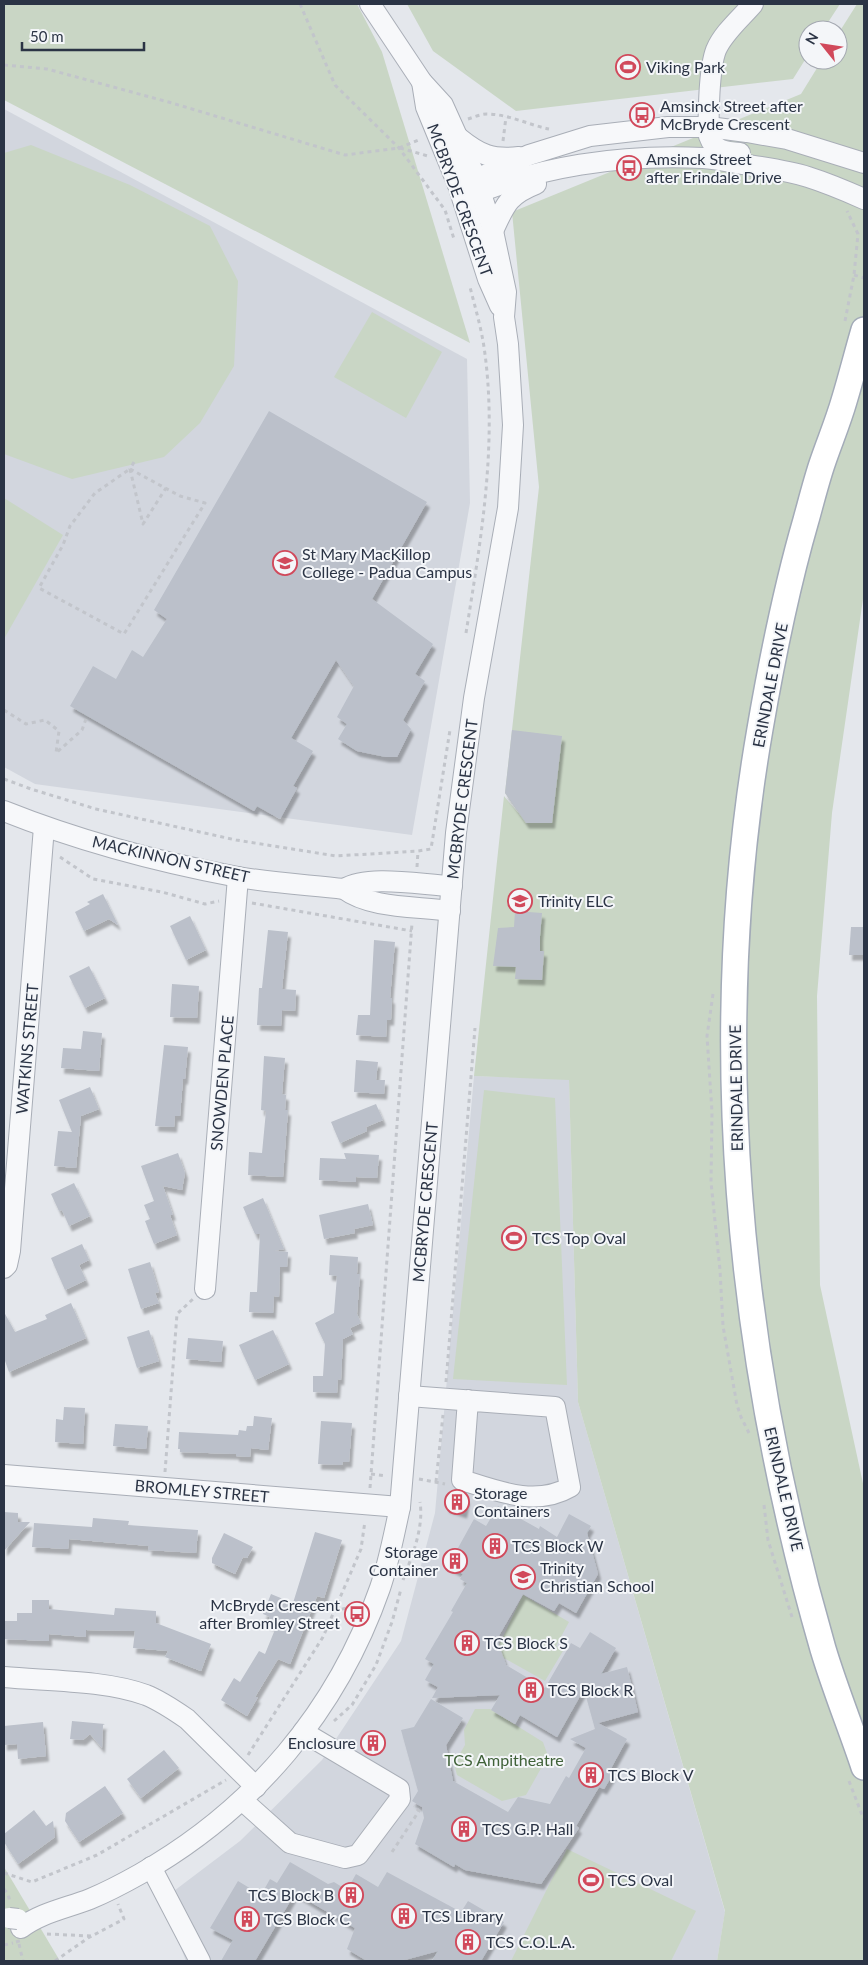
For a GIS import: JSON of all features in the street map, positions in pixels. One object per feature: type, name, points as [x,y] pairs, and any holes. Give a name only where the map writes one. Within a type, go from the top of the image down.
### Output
[{"type":"main road","name":"ERINDALE DRIVE","points":[[843,405],[854,326]]},
{"type":"main road","name":"ERINDALE DRIVE","points":[[855,1771],[790,1524],[766,1408],[747,1287],[739,1197],[734,1032],[741,890],[748,819],[760,732],[780,627],[804,526],[822,465],[843,405],[864,364]]},
{"type":"street","name":"MCBRYDE CRESCENT","points":[[370,4],[422,82],[443,105],[460,129],[469,188],[488,279],[504,317]]},
{"type":"street","points":[[753,4],[726,34],[717,49],[712,67],[709,127],[711,142],[717,149],[744,154],[776,169]]},
{"type":"street","name":"MCBRYDE CRESCENT","points":[[19,1929],[91,1898],[150,1867],[192,1841],[249,1794],[303,1732],[343,1671],[366,1623],[380,1587],[400,1507],[456,834],[474,698],[508,508],[513,426],[508,344],[504,317],[506,292],[493,231],[469,188],[448,161],[426,107],[422,82]]},
{"type":"street","points":[[661,158],[700,140],[709,127]]},
{"type":"street","points":[[460,129],[473,149],[486,156],[504,158],[529,155],[590,136],[641,129],[709,127],[787,139],[864,163]]},
{"type":"street","points":[[469,188],[529,155]]},
{"type":"street","points":[[469,188],[592,162],[661,158],[705,158],[776,169],[807,176],[864,199]]},
{"type":"street","points":[[493,231],[506,203],[521,190],[542,181],[559,169]]},
{"type":"street","name":"MACKINNON STREET","points":[[4,811],[44,827],[117,849],[238,877],[344,889],[350,894],[371,902],[450,911]]},
{"type":"street","name":"WATKINS STREET","points":[[4,1268],[10,1251],[44,827]]},
{"type":"street","name":"SNOWDEN PLACE","points":[[205,1288],[238,877]]},
{"type":"street","name":"MACKINNON STREET","points":[[344,889],[370,881],[452,886]]},
{"type":"street","points":[[409,1396],[444,1398],[467,1406],[555,1407],[570,1488],[548,1497],[511,1496],[462,1480],[467,1406]]},
{"type":"street","name":"BROMLEY STREET","points":[[4,1475],[400,1507]]},
{"type":"street","points":[[4,1677],[119,1687],[147,1696],[186,1718],[237,1769],[249,1794],[290,1843],[345,1858],[358,1855],[400,1799],[399,1789],[303,1732]]},
{"type":"street","points":[[150,1867],[200,1961]]},
{"type":"path","points":[[300,4],[335,85],[399,148],[445,210],[457,245]]},
{"type":"path","points":[[4,65],[10,64],[47,70],[172,103],[346,155],[399,148],[448,161]]},
{"type":"path","points":[[460,129],[487,114],[558,130]]},
{"type":"path","points":[[839,188],[845,207],[858,234],[854,275],[854,326]]},
{"type":"path","points":[[854,275],[864,278]]},
{"type":"path","points":[[465,634],[486,485],[490,421],[484,346],[469,280]]},
{"type":"path","points":[[130,469],[180,496],[205,503],[124,634],[39,588],[63,545],[70,526],[95,493],[130,469],[134,462]]},
{"type":"path","points":[[130,469],[143,524],[166,488]]},
{"type":"path","points":[[4,710],[26,724],[46,720],[59,731],[56,753],[82,730],[87,716]]},
{"type":"path","points":[[4,779],[96,809],[236,840],[336,856],[418,852],[431,848],[451,722]]},
{"type":"path","points":[[4,1873],[32,1882],[98,1855],[230,1778],[247,1757],[322,1637],[360,1549],[371,1483],[412,931],[237,900],[229,899],[205,904],[162,892],[93,879],[60,858],[43,851]]},
{"type":"path","points":[[715,987],[707,1036],[712,1112],[712,1200],[720,1270],[723,1326],[737,1405],[751,1436]]},
{"type":"path","points":[[436,1482],[475,1028]]},
{"type":"path","points":[[164,1488],[177,1314],[205,1288]]},
{"type":"path","points":[[416,1479],[418,1486]]},
{"type":"path","points":[[330,1725],[352,1705],[376,1665],[415,1549],[421,1509],[419,1494]]},
{"type":"path","points":[[764,1498],[768,1540],[793,1621]]},
{"type":"path","points":[[855,1771],[864,1820]]},
{"type":"path","points":[[392,1852],[419,1811],[410,1801]]},
{"type":"path","points":[[56,1961],[92,1936],[124,1919],[111,1888]]},
{"type":"path","points":[[19,1929],[92,1936]]},
{"type":"shaded area","points":[[4,109],[467,359],[470,503],[412,835],[35,784],[4,767]]},
{"type":"shaded area","name":"Trinity Christian School","points":[[474,1076],[569,1079],[578,1402],[725,1912],[717,1961],[186,1961],[162,1900],[240,1841],[322,1760],[401,1641],[435,1513]]},
{"type":"green space","points":[[4,4],[357,4],[382,52],[470,343],[4,100]]},
{"type":"green space","name":"Viking Park","points":[[407,4],[840,4],[830,20],[798,20],[799,70],[793,79],[516,111],[433,51]]},
{"type":"green space","points":[[857,4],[864,4],[864,592],[832,813],[817,996],[820,1285],[864,1488],[864,1961],[717,1961],[725,1911],[578,1402],[569,1080],[474,1076],[504,796],[520,815],[505,793],[539,487],[512,212],[801,94],[816,70],[848,70],[847,20]]},
{"type":"green space","points":[[31,145],[130,185],[210,226],[238,281],[234,366],[200,423],[164,457],[72,479],[4,454],[4,153]]},
{"type":"green space","points":[[372,312],[442,352],[406,418],[334,377]]},
{"type":"green space","points":[[4,498],[63,535],[4,639]]},
{"type":"green space","name":"TCS Top Oval","points":[[484,1090],[555,1098],[567,1385],[453,1379]]},
{"type":"green space","points":[[523,1595],[569,1622],[556,1646],[563,1651],[545,1681],[495,1653]]},
{"type":"green space","name":"TCS Ampitheatre","points":[[475,1709],[490,1709],[543,1742],[548,1756],[526,1795],[502,1801],[457,1775],[454,1764],[465,1745],[464,1730]]},
{"type":"green space","name":"TCS Oval","points":[[567,1849],[696,1911],[671,1961],[511,1961]]},
{"type":"green space","points":[[4,1867],[60,1961],[4,1961]]},
{"type":"building","points":[[269,411],[427,502],[372,599],[433,644],[415,674],[425,681],[403,720],[411,729],[397,757],[386,757],[357,751],[338,739],[347,724],[337,717],[354,686],[336,660],[291,738],[313,751],[293,786],[297,788],[280,819],[257,806],[254,811],[70,706],[93,666],[116,679],[132,650],[143,657],[167,619],[154,610]]},
{"type":"building","points":[[512,730],[562,736],[552,823],[526,823],[505,793]]},
{"type":"building","points":[[103,894],[118,925],[109,919],[84,931],[75,912],[90,904],[87,902]]},
{"type":"building","name":"Trinity ELC","points":[[515,911],[542,913],[540,951],[544,951],[542,980],[515,979],[516,967],[493,966],[498,928],[514,927]]},
{"type":"building","points":[[190,916],[206,950],[186,960],[170,926]]},
{"type":"building","points":[[851,927],[864,927],[864,955],[849,955]]},
{"type":"building","points":[[268,930],[288,932],[282,989],[296,990],[295,1011],[282,1010],[281,1026],[257,1025],[259,988],[262,988]]},
{"type":"building","points":[[374,940],[395,942],[390,998],[392,998],[391,1020],[387,1020],[386,1037],[356,1035],[358,1015],[370,1015]]},
{"type":"building","points":[[89,966],[105,998],[85,1008],[69,976]]},
{"type":"building","points":[[172,984],[199,986],[197,1018],[170,1017]]},
{"type":"building","points":[[83,1031],[102,1033],[99,1071],[61,1068],[63,1048],[81,1049]]},
{"type":"building","points":[[164,1045],[188,1047],[180,1116],[175,1116],[174,1127],[155,1126]]},
{"type":"building","points":[[264,1056],[285,1058],[282,1094],[286,1095],[285,1110],[288,1110],[283,1177],[248,1175],[249,1152],[262,1153],[266,1111],[261,1110]]},
{"type":"building","points":[[356,1060],[378,1062],[376,1080],[385,1080],[384,1094],[354,1092]]},
{"type":"building","points":[[90,1087],[99,1109],[81,1116],[76,1168],[54,1166],[58,1131],[72,1132],[59,1100]]},
{"type":"building","points":[[376,1104],[383,1120],[366,1127],[367,1131],[340,1143],[331,1122]]},
{"type":"building","points":[[178,1153],[185,1173],[182,1190],[163,1186],[173,1215],[170,1215],[177,1235],[154,1244],[145,1221],[150,1219],[144,1205],[154,1201],[141,1166]]},
{"type":"building","points":[[344,1153],[379,1155],[377,1178],[356,1177],[356,1182],[319,1180],[320,1158],[346,1159]]},
{"type":"building","points":[[74,1183],[90,1216],[69,1226],[62,1210],[59,1211],[51,1194]]},
{"type":"building","points":[[263,1198],[284,1249],[274,1251],[288,1252],[287,1267],[280,1267],[279,1297],[274,1296],[273,1313],[249,1312],[250,1292],[257,1292],[260,1234],[255,1234],[243,1207]]},
{"type":"building","points":[[368,1204],[373,1225],[354,1229],[355,1233],[324,1239],[319,1215]]},
{"type":"building","points":[[82,1244],[89,1260],[79,1265],[86,1280],[65,1290],[51,1258]]},
{"type":"building","points":[[330,1255],[358,1257],[357,1274],[360,1274],[357,1314],[361,1323],[350,1328],[353,1334],[343,1339],[341,1380],[338,1379],[337,1393],[313,1392],[313,1376],[323,1376],[325,1344],[315,1323],[334,1313],[337,1276],[329,1275]]},
{"type":"building","points":[[150,1262],[159,1292],[155,1293],[159,1303],[141,1309],[128,1269]]},
{"type":"building","points":[[71,1303],[86,1338],[9,1372],[4,1358],[4,1312],[15,1332],[47,1319],[45,1315]]},
{"type":"building","points":[[149,1330],[159,1361],[137,1368],[127,1337]]},
{"type":"building","points":[[273,1330],[289,1364],[255,1380],[239,1345]]},
{"type":"building","points":[[188,1338],[223,1341],[221,1362],[186,1359]]},
{"type":"building","points":[[64,1407],[85,1408],[83,1444],[55,1442],[56,1419],[63,1420]]},
{"type":"building","points":[[254,1416],[272,1418],[268,1450],[251,1448],[250,1457],[236,1456],[236,1454],[180,1452],[180,1449],[178,1449],[179,1432],[238,1435],[239,1430],[246,1431],[247,1426],[253,1426]]},
{"type":"building","points":[[321,1421],[352,1423],[349,1462],[343,1462],[342,1465],[318,1464]]},
{"type":"building","points":[[115,1424],[148,1426],[146,1449],[113,1446]]},
{"type":"building","name":"Storage Containers","points":[[449,1492],[467,1498],[464,1513],[446,1507]]},
{"type":"building","points":[[498,1506],[539,1529],[540,1526],[557,1537],[569,1514],[591,1526],[587,1533],[598,1574],[576,1613],[559,1603],[554,1611],[523,1594],[497,1639],[506,1665],[545,1688],[571,1643],[580,1648],[590,1632],[616,1648],[601,1674],[627,1667],[638,1712],[598,1723],[627,1739],[609,1772],[613,1774],[604,1789],[599,1787],[576,1826],[579,1828],[541,1884],[465,1870],[455,1864],[454,1867],[415,1844],[424,1818],[422,1807],[412,1801],[418,1791],[401,1730],[414,1727],[431,1699],[463,1718],[446,1745],[453,1781],[508,1812],[518,1797],[550,1804],[566,1776],[569,1778],[586,1748],[570,1739],[595,1729],[584,1689],[557,1737],[520,1715],[515,1724],[491,1710],[500,1695],[432,1698],[438,1687],[425,1680],[434,1664],[425,1659],[453,1612],[451,1611],[467,1583],[460,1579],[463,1574],[448,1566],[474,1519],[486,1526]]},
{"type":"building","points":[[4,1512],[18,1513],[18,1522],[30,1522],[4,1551]]},
{"type":"building","points":[[93,1518],[129,1521],[128,1525],[198,1530],[196,1553],[148,1550],[149,1546],[69,1539],[68,1549],[32,1547],[34,1523],[92,1527]]},
{"type":"building","points":[[315,1532],[342,1540],[324,1598],[317,1596],[290,1664],[278,1659],[255,1697],[258,1697],[247,1716],[221,1700],[234,1678],[240,1682],[259,1651],[265,1654],[276,1627],[267,1624],[270,1617],[263,1614],[271,1594],[293,1603]]},
{"type":"building","points":[[224,1533],[253,1547],[247,1558],[243,1557],[235,1574],[212,1563],[212,1558]]},
{"type":"building","points":[[32,1600],[49,1600],[49,1609],[114,1615],[115,1608],[156,1611],[156,1623],[211,1644],[201,1671],[165,1657],[168,1651],[133,1648],[135,1631],[86,1630],[86,1637],[49,1634],[49,1641],[4,1639],[4,1621],[17,1621],[17,1613],[32,1613]]},
{"type":"building","points":[[72,1721],[105,1724],[103,1725],[102,1748],[90,1734],[83,1740],[70,1739]]},
{"type":"building","points":[[43,1722],[46,1756],[18,1759],[17,1744],[4,1745],[4,1726]]},
{"type":"building","points":[[164,1750],[179,1768],[141,1798],[127,1779]]},
{"type":"building","points":[[105,1786],[123,1813],[79,1842],[65,1821],[66,1813]]},
{"type":"building","points":[[34,1810],[46,1826],[53,1821],[55,1837],[18,1864],[4,1842],[4,1834]]},
{"type":"building","points":[[290,1862],[328,1884],[334,1882],[347,1890],[356,1874],[378,1887],[387,1872],[461,1912],[468,1901],[504,1922],[481,1961],[432,1961],[438,1951],[401,1961],[367,1961],[347,1949],[355,1928],[295,1893],[255,1961],[221,1961],[233,1940],[210,1928],[238,1881],[261,1895],[270,1879],[277,1883]]},
{"type":"place","name":"Viking Park","points":[[628,67]]},
{"type":"place","name":"Amsinck Street after McBryde Crescent","points":[[642,115]]},
{"type":"place","name":"Amsinck Street after Erindale Drive","points":[[629,168]]},
{"type":"place","name":"St Mary MacKillop College - Padua Campus","points":[[285,563]]},
{"type":"place","name":"Trinity ELC","points":[[520,901]]},
{"type":"place","name":"TCS Top Oval","points":[[514,1238]]},
{"type":"place","name":"Storage Containers","points":[[457,1502]]},
{"type":"place","name":"TCS Block W","points":[[495,1546]]},
{"type":"place","name":"Storage Container","points":[[455,1561]]},
{"type":"place","name":"Trinity Christian School","points":[[523,1577]]},
{"type":"place","name":"McBryde Crescent after Bromley Street","points":[[357,1614]]},
{"type":"place","name":"TCS Block S","points":[[467,1643]]},
{"type":"place","name":"TCS Block R","points":[[531,1690]]},
{"type":"place","name":"Enclosure","points":[[373,1743]]},
{"type":"place","name":"TCS Block V","points":[[591,1775]]},
{"type":"place","name":"TCS G.P. Hall","points":[[464,1829]]},
{"type":"place","name":"TCS Oval","points":[[591,1880]]},
{"type":"place","name":"TCS Block B","points":[[351,1895]]},
{"type":"place","name":"TCS Library","points":[[404,1916]]},
{"type":"place","name":"TCS Block C","points":[[247,1919]]},
{"type":"place","name":"TCS C.O.L.A.","points":[[468,1942]]}]
